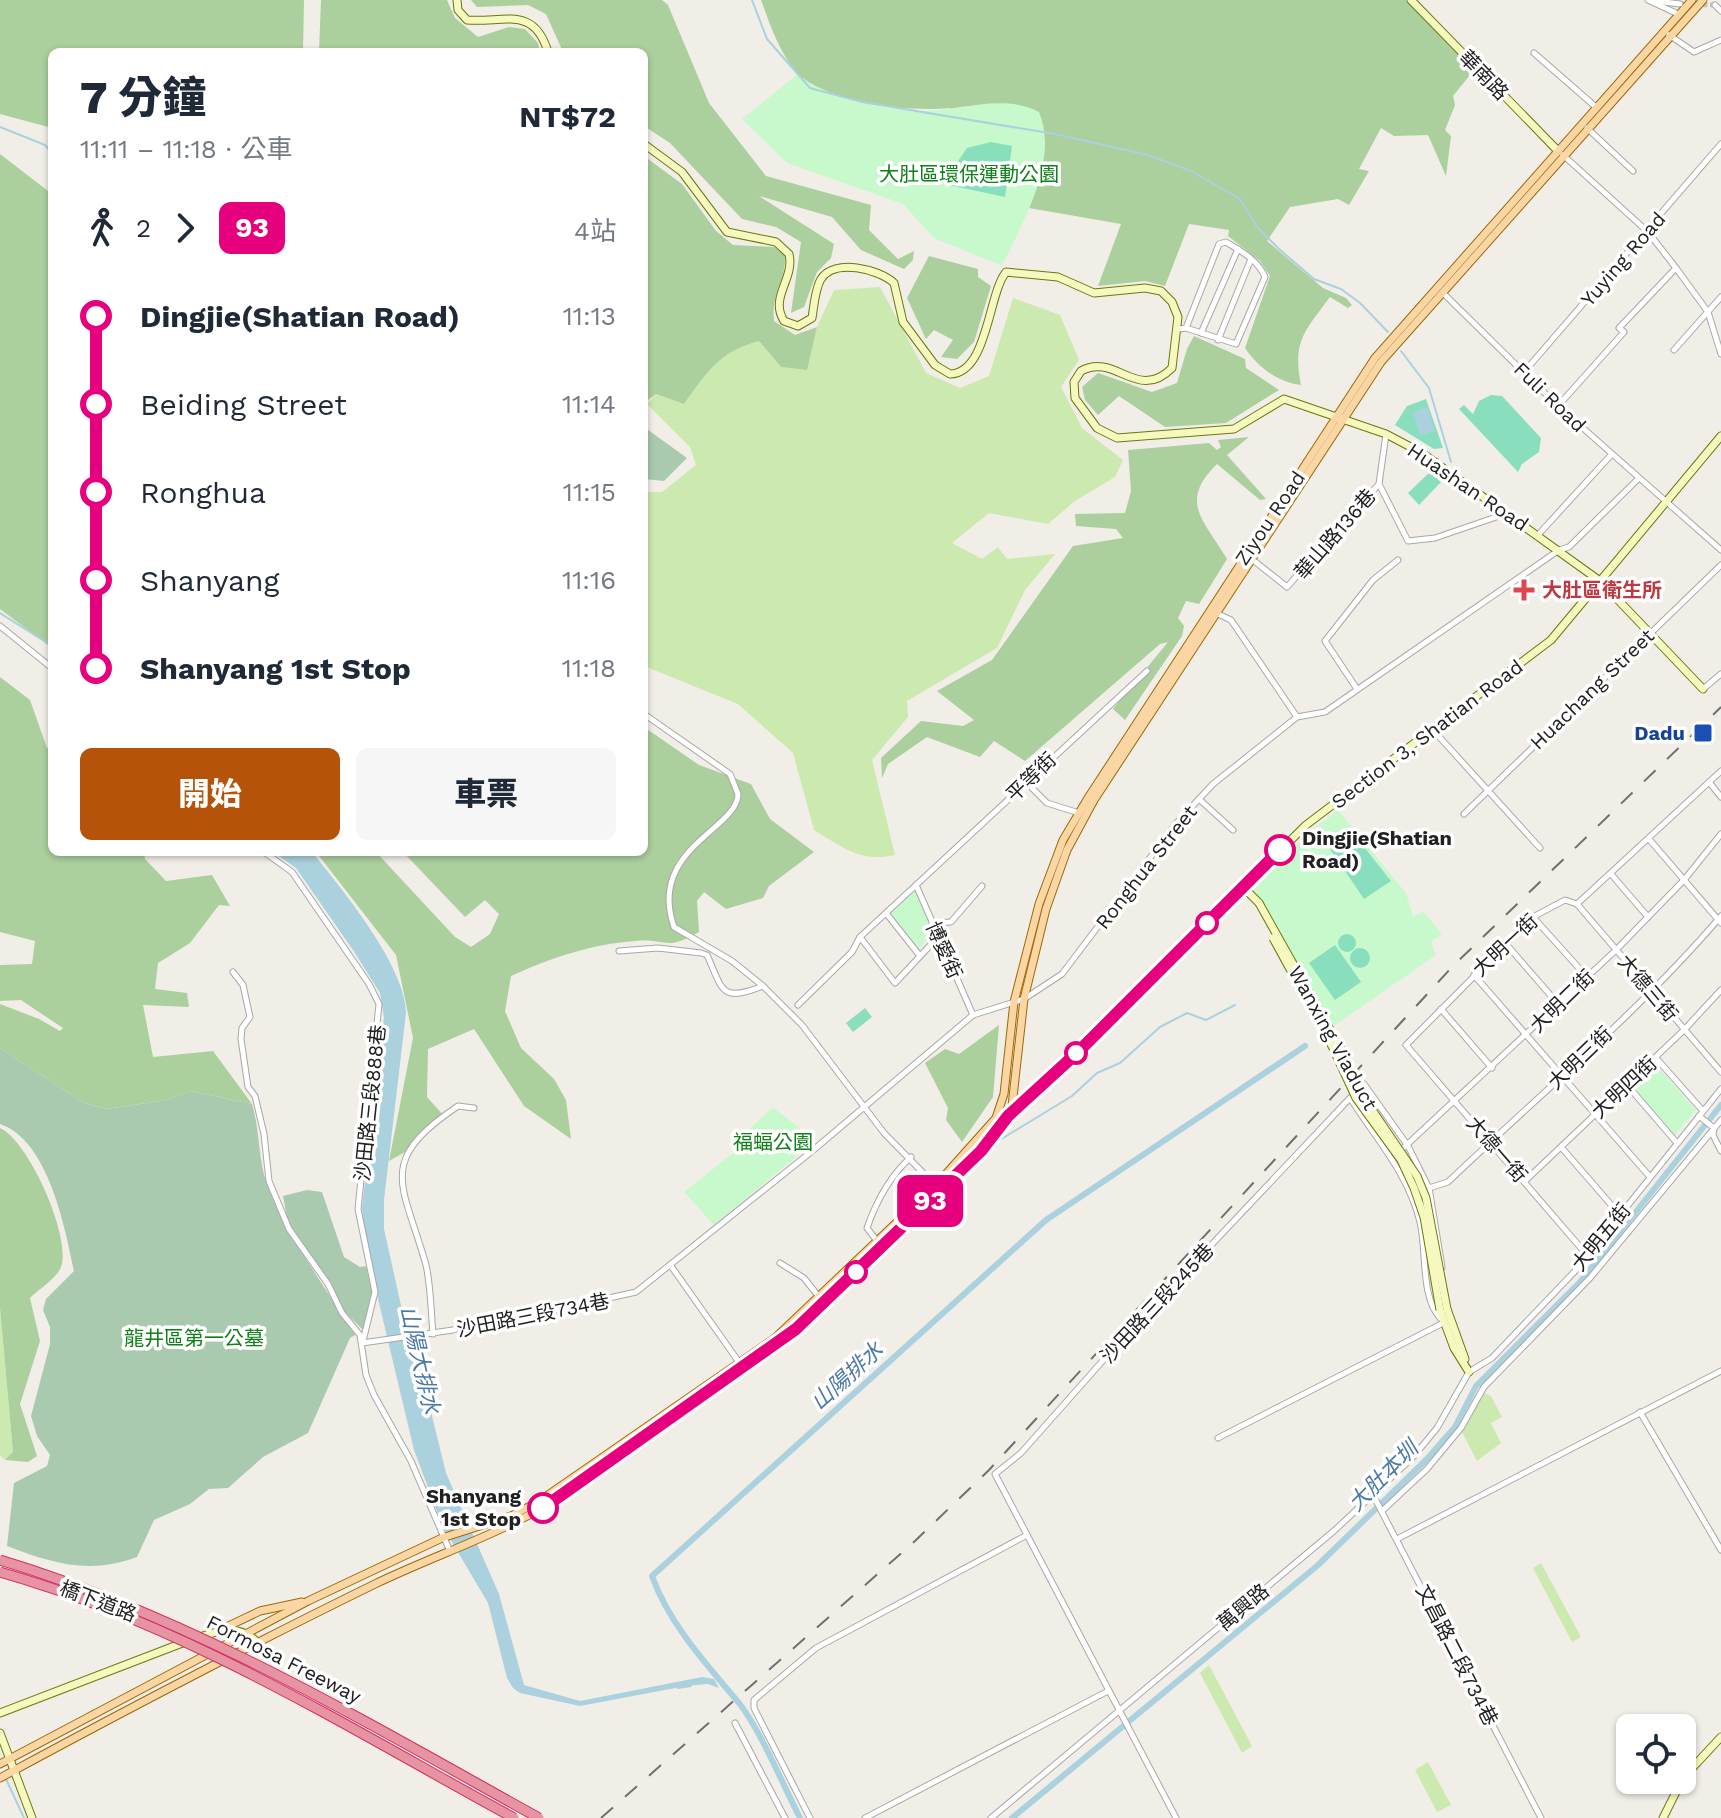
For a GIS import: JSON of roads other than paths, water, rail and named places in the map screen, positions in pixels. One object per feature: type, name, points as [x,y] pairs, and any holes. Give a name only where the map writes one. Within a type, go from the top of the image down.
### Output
[{"type":"highway","name":"Formosa Freeway","points":[[0,1560],[142,1609],[230,1651],[539,1818]]},
{"type":"highway","name":"Formosa Freeway","points":[[0,1569],[174,1636],[301,1700],[514,1818]]},
{"type":"main road","name":"Ziyou Road","points":[[996,1118],[1004,1094],[1014,1002],[1063,840],[1079,813],[1381,362],[1438,289],[1561,153],[1692,0]]},
{"type":"main road","name":"Ziyou Road","points":[[1561,153],[1703,0]]},
{"type":"main road","name":"Ziyou Road","points":[[1008,1116],[1024,999],[1046,895],[1067,850],[1094,800],[1212,611],[1253,560],[1341,418]]},
{"type":"main road","name":"Section 3, Shatian Road","points":[[308,1601],[446,1536],[511,1516],[538,1502],[796,1329],[877,1241],[981,1151],[1008,1116]]},
{"type":"main road","name":"Section 3, Shatian Road","points":[[0,1778],[257,1642],[452,1548],[530,1516],[742,1366],[775,1338],[938,1188],[996,1118]]},
{"type":"main road","points":[[220,1630],[260,1611],[308,1601]]},
{"type":"main road","points":[[0,1764],[308,1601]]},
{"type":"street","points":[[457,0],[458,10],[467,20],[516,18],[533,25],[546,48]]},
{"type":"street","name":"華南路","points":[[1411,0],[1561,153]]},
{"type":"street","points":[[1650,0],[1680,4]]},
{"type":"street","points":[[1650,0],[1678,14]]},
{"type":"street","points":[[1715,5],[1721,11]]},
{"type":"street","points":[[1669,35],[1694,52],[1721,40]]},
{"type":"street","points":[[1534,53],[1598,110]]},
{"type":"street","points":[[1587,128],[1633,171]]},
{"type":"street","name":"Yuying Road","points":[[1524,372],[1721,144]]},
{"type":"street","points":[[648,147],[682,172],[727,232],[776,242],[789,254],[790,267],[777,303],[778,312],[790,325],[805,324],[812,318],[819,281],[828,272],[840,268],[873,271],[894,283],[903,322],[935,365],[950,374],[963,371],[971,363],[994,311],[999,280],[1006,272],[1048,275],[1094,293],[1154,288],[1172,302],[1182,328]]},
{"type":"street","points":[[1561,153],[1648,232],[1708,312],[1721,351]]},
{"type":"street","points":[[1226,242],[1251,259],[1265,277],[1236,344],[1182,328],[1219,244],[1226,242]]},
{"type":"street","points":[[1201,333],[1238,249]]},
{"type":"street","points":[[1218,340],[1251,259]]},
{"type":"street","points":[[1558,406],[1624,332],[1619,328],[1676,268]]},
{"type":"street","name":"Fuli Road","points":[[1438,289],[1611,455],[1721,550]]},
{"type":"street","points":[[1674,350],[1721,297]]},
{"type":"street","name":"Huashan Road","points":[[1182,328],[1172,368],[1157,379],[1139,381],[1102,365],[1090,366],[1077,375],[1075,398],[1097,428],[1117,438],[1234,429],[1284,399],[1386,434],[1422,453],[1600,581],[1703,689]]},
{"type":"street","points":[[1386,434],[1379,484],[1408,541],[1435,538],[1502,515]]},
{"type":"street","name":"Section 3, Shatian Road","points":[[1008,1116],[1080,1050],[1306,825],[1551,640],[1721,436]]},
{"type":"street","points":[[1538,535],[1611,455]]},
{"type":"street","name":"Ronghua Street","points":[[973,1015],[1024,999],[1062,974],[1174,826],[1199,799],[1297,717],[1325,712],[1559,550],[1569,547],[1638,479]]},
{"type":"street","name":"華山路136巷","points":[[1253,560],[1287,587],[1379,484]]},
{"type":"street","points":[[1357,689],[1325,641],[1373,580],[1398,560]]},
{"type":"street","name":"Huachang Street","points":[[1464,814],[1721,565]]},
{"type":"street","points":[[1212,611],[1231,620],[1297,717]]},
{"type":"street","points":[[0,626],[48,665]]},
{"type":"street","name":"平等街","points":[[798,1005],[852,952],[860,937],[1147,671]]},
{"type":"street","points":[[1703,689],[1721,674]]},
{"type":"street","points":[[648,717],[730,774],[738,794],[734,807],[678,865],[670,902],[674,927],[732,961],[763,986],[802,1025],[884,1133],[911,1157],[938,1188]]},
{"type":"street","points":[[1433,730],[1540,848]]},
{"type":"street","name":"大明一街","points":[[1406,1045],[1533,917],[1565,900],[1577,904],[1721,771]]},
{"type":"street","points":[[1026,782],[1047,803],[1079,813]]},
{"type":"street","points":[[1709,782],[1721,797]]},
{"type":"street","points":[[1199,799],[1233,830]]},
{"type":"street","name":"大明二街","points":[[1392,1157],[1408,1146],[1616,950],[1684,880],[1721,834]]},
{"type":"street","points":[[1649,839],[1720,919]]},
{"type":"street","name":"沙田路三段888巷","points":[[270,856],[292,872],[361,971],[379,1004],[358,1209],[375,1292],[372,1316],[362,1343],[366,1375],[452,1548]]},
{"type":"street","points":[[1611,874],[1648,917]]},
{"type":"street","name":"博愛街","points":[[916,885],[973,1015]]},
{"type":"street","points":[[932,923],[951,922],[982,886]]},
{"type":"street","name":"Wanxing Viaduct","points":[[1243,887],[1257,904],[1356,1098],[1401,1160],[1424,1217],[1447,1321],[1469,1372]]},
{"type":"street","name":"大德三街","points":[[1577,904],[1721,1072]]},
{"type":"street","points":[[886,913],[920,957]]},
{"type":"street","points":[[1533,917],[1587,977]]},
{"type":"street","name":"大明三街","points":[[1429,1188],[1448,1182],[1650,991],[1720,919]]},
{"type":"street","points":[[860,937],[895,983],[938,937]]},
{"type":"street","points":[[1506,944],[1559,1005]]},
{"type":"street","points":[[619,951],[658,948],[701,953],[707,955],[717,982],[726,992],[737,995],[763,986]]},
{"type":"street","points":[[233,972],[243,985],[250,1017],[242,1028],[241,1039],[248,1087],[255,1096],[264,1134],[269,1181],[289,1229],[328,1284],[362,1343]]},
{"type":"street","points":[[1474,975],[1650,1177]]},
{"type":"street","name":"大明四街","points":[[1525,1181],[1720,995]]},
{"type":"street","points":[[1441,1009],[1492,1068]]},
{"type":"street","name":"沙田路三段734巷","points":[[362,1343],[433,1334],[498,1317],[524,1317],[622,1298],[636,1292],[973,1015]]},
{"type":"street","name":"大德一街","points":[[1406,1045],[1587,1255]]},
{"type":"street","points":[[1656,1058],[1714,1128],[1713,1135],[1721,1151]]},
{"type":"street","points":[[1364,1084],[1408,1146],[1429,1188],[1447,1321]]},
{"type":"street","points":[[1627,1085],[1677,1143]]},
{"type":"street","name":"大明五街","points":[[1469,1372],[1492,1358],[1587,1255],[1721,1089]]},
{"type":"street","name":"沙田路三段245巷","points":[[1176,1818],[995,1474],[1021,1453],[1114,1348],[1350,1098],[1362,1117]]},
{"type":"street","name":"沙田路三段734巷","points":[[433,1334],[427,1268],[410,1218],[402,1171],[418,1135],[458,1106],[464,1104],[474,1108]]},
{"type":"street","points":[[1378,1106],[1362,1117],[1392,1157],[1414,1202],[1430,1296],[1436,1314],[1447,1321]]},
{"type":"street","points":[[996,1118],[1008,1116]]},
{"type":"street","points":[[1382,1511],[1427,1469],[1461,1428],[1484,1387],[1590,1278],[1721,1120]]},
{"type":"street","points":[[1561,1147],[1620,1215]]},
{"type":"street","points":[[877,1241],[867,1228],[871,1216],[895,1172],[911,1157]]},
{"type":"street","points":[[780,1263],[804,1278],[819,1297]]},
{"type":"street","points":[[671,1266],[742,1366]]},
{"type":"street","points":[[1218,1438],[1447,1321]]},
{"type":"street","points":[[1397,1539],[1721,1371]]},
{"type":"street","name":"萬興路","points":[[991,1818],[1335,1530],[1426,1443],[1469,1372]]},
{"type":"street","points":[[1640,1412],[1721,1550]]},
{"type":"street","name":"文昌路二段734巷","points":[[1372,1493],[1541,1818]]},
{"type":"street","points":[[810,1818],[754,1708],[754,1700],[816,1648],[1027,1535]]},
{"type":"street","name":"橋下道路","points":[[0,1569],[92,1596],[194,1639]]},
{"type":"street","points":[[0,1713],[220,1630],[247,1632],[257,1642]]},
{"type":"street","points":[[865,1818],[1108,1691]]},
{"type":"street","points":[[735,1723],[785,1818]]},
{"type":"street","points":[[0,1733],[32,1818]]},
{"type":"street","points":[[1696,1765],[1721,1737]]},
{"type":"street","points":[[1663,1818],[1675,1794]]},
{"type":"water","points":[[1427,407],[1435,431],[1420,435],[1413,412]]},
{"type":"water","points":[[279,856],[315,856],[370,929],[396,974],[403,994],[406,1013],[384,1200],[384,1229],[402,1310],[416,1351],[446,1473],[499,1594],[524,1685],[580,1701],[702,1677],[714,1679],[719,1688],[708,1684],[686,1686],[580,1706],[520,1693],[507,1678],[488,1603],[442,1525],[414,1450],[364,1240],[362,1207],[384,1018],[380,993],[296,868]]},
{"type":"waterway","points":[[752,0],[767,39],[810,88],[862,102],[1055,134],[1148,155],[1191,171],[1240,199],[1257,227],[1279,249],[1314,279],[1341,289],[1360,303],[1388,332]]},
{"type":"waterway","name":"山陽大排水","points":[[0,127],[48,148]]},
{"type":"waterway","points":[[1401,351],[1429,388],[1451,462]]},
{"type":"waterway","points":[[0,613],[48,643]]},
{"type":"waterway","points":[[998,1141],[1072,1096],[1097,1073],[1120,1063],[1160,1027],[1187,1013],[1206,1020],[1235,1005]]},
{"type":"waterway","name":"山陽排水","points":[[800,1818],[747,1715],[668,1611],[652,1576],[1046,1220],[1305,1046]]},
{"type":"waterway","name":"大肚本圳","points":[[1012,1818],[1317,1566],[1426,1460],[1455,1427],[1476,1386],[1580,1282],[1721,1105]]},
{"type":"waterway","name":"山陽大排水","points":[[678,1688],[691,1686]]},
{"type":"waterway","points":[[6,1779],[24,1818]]},
{"type":"tunnel","points":[[1680,4],[1715,5]]},
{"type":"railway","points":[[601,1818],[915,1541],[989,1470],[1453,966],[1721,707]]},
{"type":"place","name":"大肚區衛生所","points":[[1524,590]]},
{"type":"place","name":"Dadu","points":[[1703,733]]},
{"type":"place","name":"Dingjie(Shatian Road)","points":[[1280,850]]},
{"type":"place","name":"Shanyang 1st Stop","points":[[543,1508]]},
{"type":"park label","name":"大肚區環保運動公園","points":[[969,174]]},
{"type":"park label","name":"福蝠公園","points":[[773,1142]]},
{"type":"park label","name":"龍井區第一公墓","points":[[194,1338]]}]
